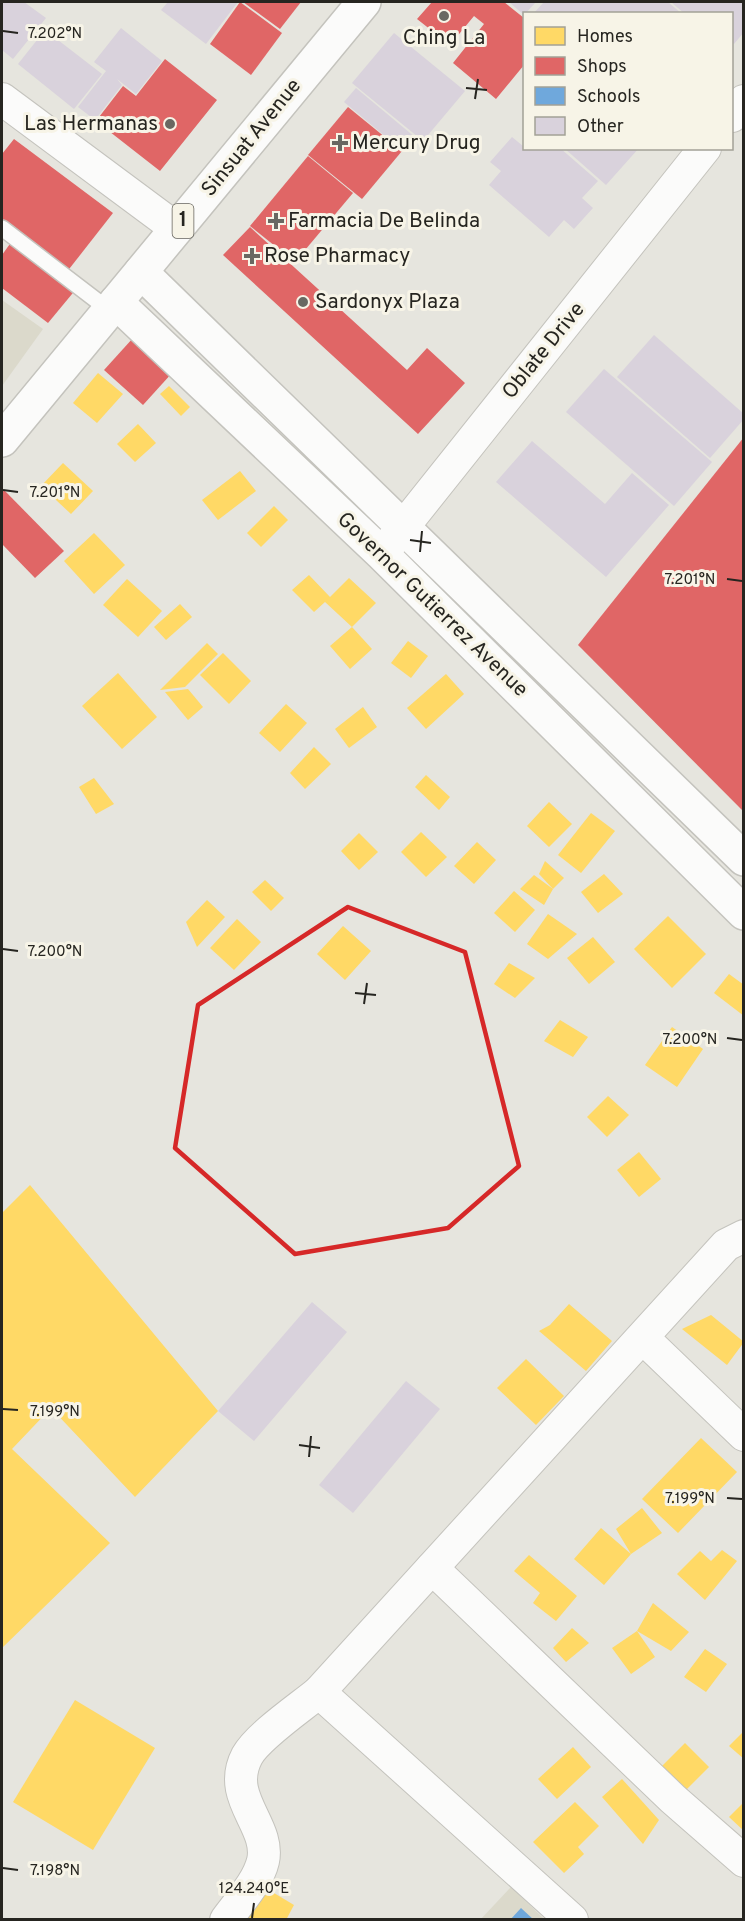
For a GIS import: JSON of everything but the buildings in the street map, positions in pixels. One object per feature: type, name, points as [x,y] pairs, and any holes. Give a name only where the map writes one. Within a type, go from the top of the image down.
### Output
[{"type":"street","name":"Sinsuat Avenue","points":[[2,441],[364,2]]},
{"type":"street","points":[[2,99],[177,229]]},
{"type":"street","points":[[733,115],[744,100]]},
{"type":"street","name":"Oblate Drive","points":[[382,554],[703,150]]},
{"type":"street","name":"Governor Gutierrez Avenue","points":[[141,272],[744,859]]},
{"type":"street","name":"Governor Gutierrez Avenue","points":[[113,306],[382,554],[744,913]]},
{"type":"street","points":[[226,1920],[252,1883],[262,1863],[264,1852],[242,1790],[244,1763],[256,1745],[319,1692],[726,1245],[744,1236]]},
{"type":"street","points":[[643,1338],[744,1435]]},
{"type":"street","points":[[432,1568],[673,1799],[744,1861]]},
{"type":"street","points":[[319,1692],[572,1920]]},
{"type":"lane","points":[[2,228],[113,306]]},
{"type":"highlighted area","points":[[348,907],[465,952],[519,1166],[448,1228],[295,1254],[175,1148],[198,1005]]},
{"type":"shaded area","points":[[2,300],[43,329],[2,386]]},
{"type":"shaded area","points":[[511,1887],[544,1919],[480,1920]]},
{"type":"place","name":"Ching La","points":[[444,16]]},
{"type":"place","name":"Las Hermanas","points":[[170,124]]},
{"type":"place","name":"Mercury Drug","points":[[340,143]]},
{"type":"place","name":"Farmacia De Belinda","points":[[276,221]]},
{"type":"place","name":"Rose Pharmacy","points":[[252,256]]},
{"type":"place","name":"Sardonyx Plaza","points":[[303,302]]}]
